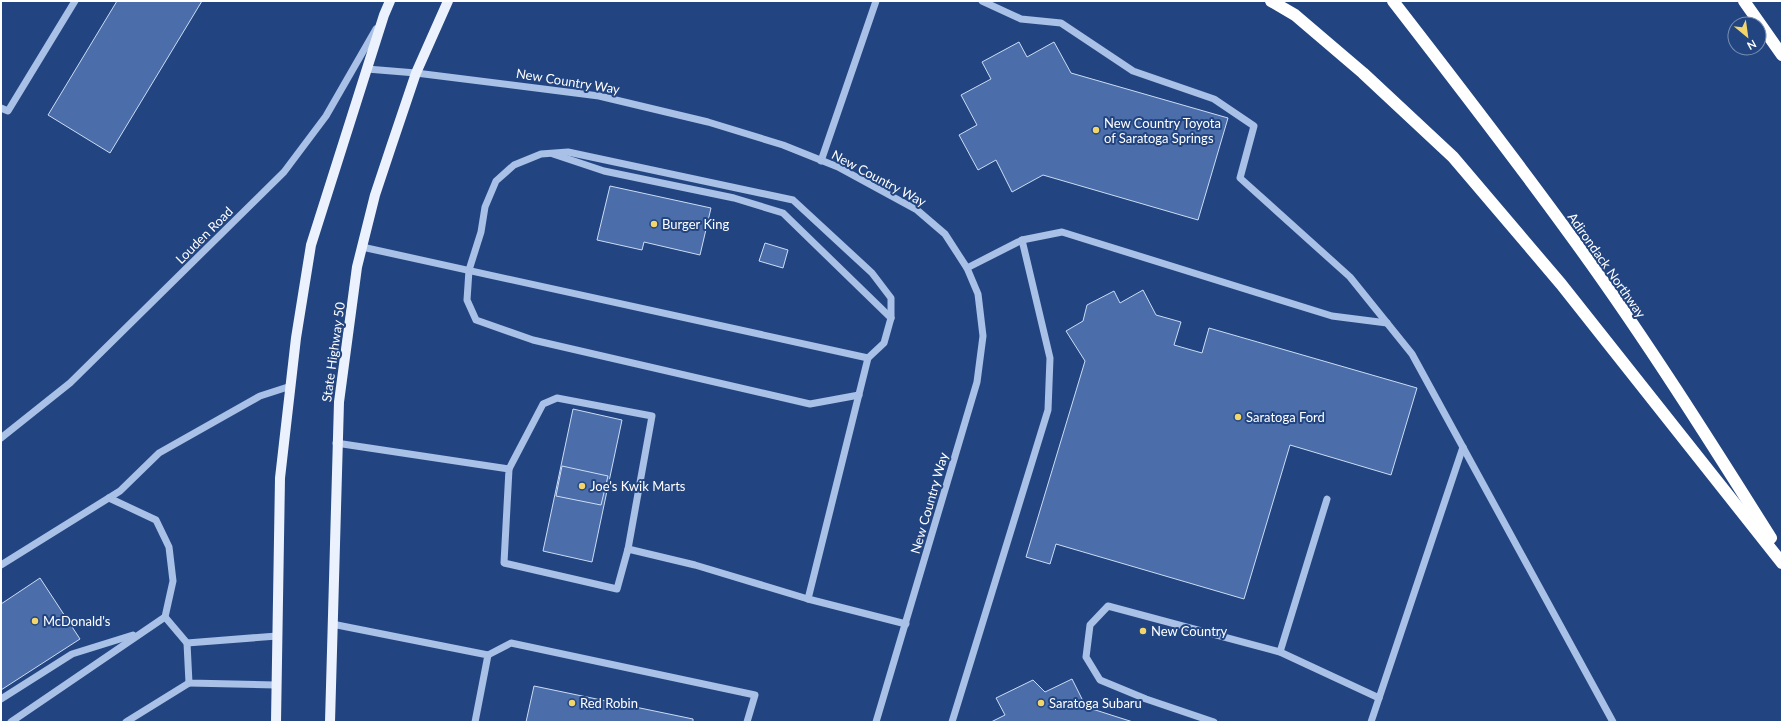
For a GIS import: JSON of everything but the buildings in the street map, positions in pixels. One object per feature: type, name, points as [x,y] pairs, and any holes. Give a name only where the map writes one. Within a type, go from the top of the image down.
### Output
[{"type":"highway","points":[[1272,1],[1295,15],[1363,74],[1452,157],[1561,284],[1782,563]]},
{"type":"highway","name":"Adirondack Northway","points":[[1393,1],[1450,73],[1577,244],[1693,415],[1782,556]]},
{"type":"highway","points":[[1744,1],[1782,55]]},
{"type":"main road","points":[[276,722],[280,478],[296,338],[311,245],[384,15],[390,1]]},
{"type":"main road","name":"State Highway 50","points":[[330,722],[338,402],[357,267],[375,195],[416,73],[448,1]]},
{"type":"street","points":[[1,108],[8,111],[75,1]]},
{"type":"street","points":[[821,161],[876,1]]},
{"type":"street","points":[[982,1],[1021,19],[1061,23],[1133,71],[1214,99],[1254,126],[1240,178],[1350,277],[1412,354],[1613,722]]},
{"type":"street","name":"Louden Road","points":[[1,438],[70,383],[284,172],[326,116],[384,15]]},
{"type":"street","name":"New Country Way","points":[[367,69],[416,73],[599,96],[708,122],[783,145],[838,167],[917,210],[945,234],[968,268],[978,294],[983,336],[978,382],[876,722]]},
{"type":"street","points":[[808,599],[859,395],[868,358],[884,342],[891,318],[892,298],[872,273],[793,200],[568,152],[541,154],[514,165],[496,182],[485,207],[480,232],[469,270],[467,300],[476,320],[533,340],[810,404],[859,395]]},
{"type":"street","points":[[549,153],[604,171],[734,198],[782,213],[891,318]]},
{"type":"street","points":[[968,268],[1022,240],[1062,232],[1332,316],[1387,323]]},
{"type":"street","points":[[952,722],[1048,410],[1050,358],[1022,240]]},
{"type":"street","points":[[362,247],[868,358]]},
{"type":"street","points":[[1,565],[120,491],[159,453],[260,396],[291,386]]},
{"type":"street","points":[[557,398],[652,416],[628,548],[617,589],[504,563],[509,469],[543,404],[557,398]]},
{"type":"street","points":[[336,443],[509,469]]},
{"type":"street","points":[[1371,722],[1463,447]]},
{"type":"street","points":[[11,722],[165,617],[173,581],[169,547],[156,520],[109,498]]},
{"type":"street","points":[[1280,652],[1327,499]]},
{"type":"street","points":[[628,548],[694,565],[808,599],[906,624]]},
{"type":"street","points":[[1214,722],[1146,699],[1100,680],[1086,657],[1090,625],[1108,606],[1280,652],[1379,698]]},
{"type":"street","points":[[165,617],[187,643],[189,683]]},
{"type":"street","points":[[332,624],[488,655],[511,643],[755,695],[747,722]]},
{"type":"street","points":[[1,699],[72,654],[141,633]]},
{"type":"street","points":[[187,643],[277,636]]},
{"type":"street","points":[[475,722],[488,655]]},
{"type":"street","points":[[126,722],[189,683],[276,685]]},
{"type":"place","name":"New Country Toyota of Saratoga Springs","points":[[1096,130]]},
{"type":"place","name":"Burger King","points":[[654,224]]},
{"type":"place","name":"Saratoga Ford","points":[[1238,417]]},
{"type":"place","name":"Joe's Kwik Marts","points":[[582,486]]},
{"type":"place","name":"McDonald's","points":[[35,621]]},
{"type":"place","name":"New Country","points":[[1143,631]]},
{"type":"place","name":"Red Robin","points":[[572,703]]},
{"type":"place","name":"Saratoga Subaru","points":[[1041,703]]}]
